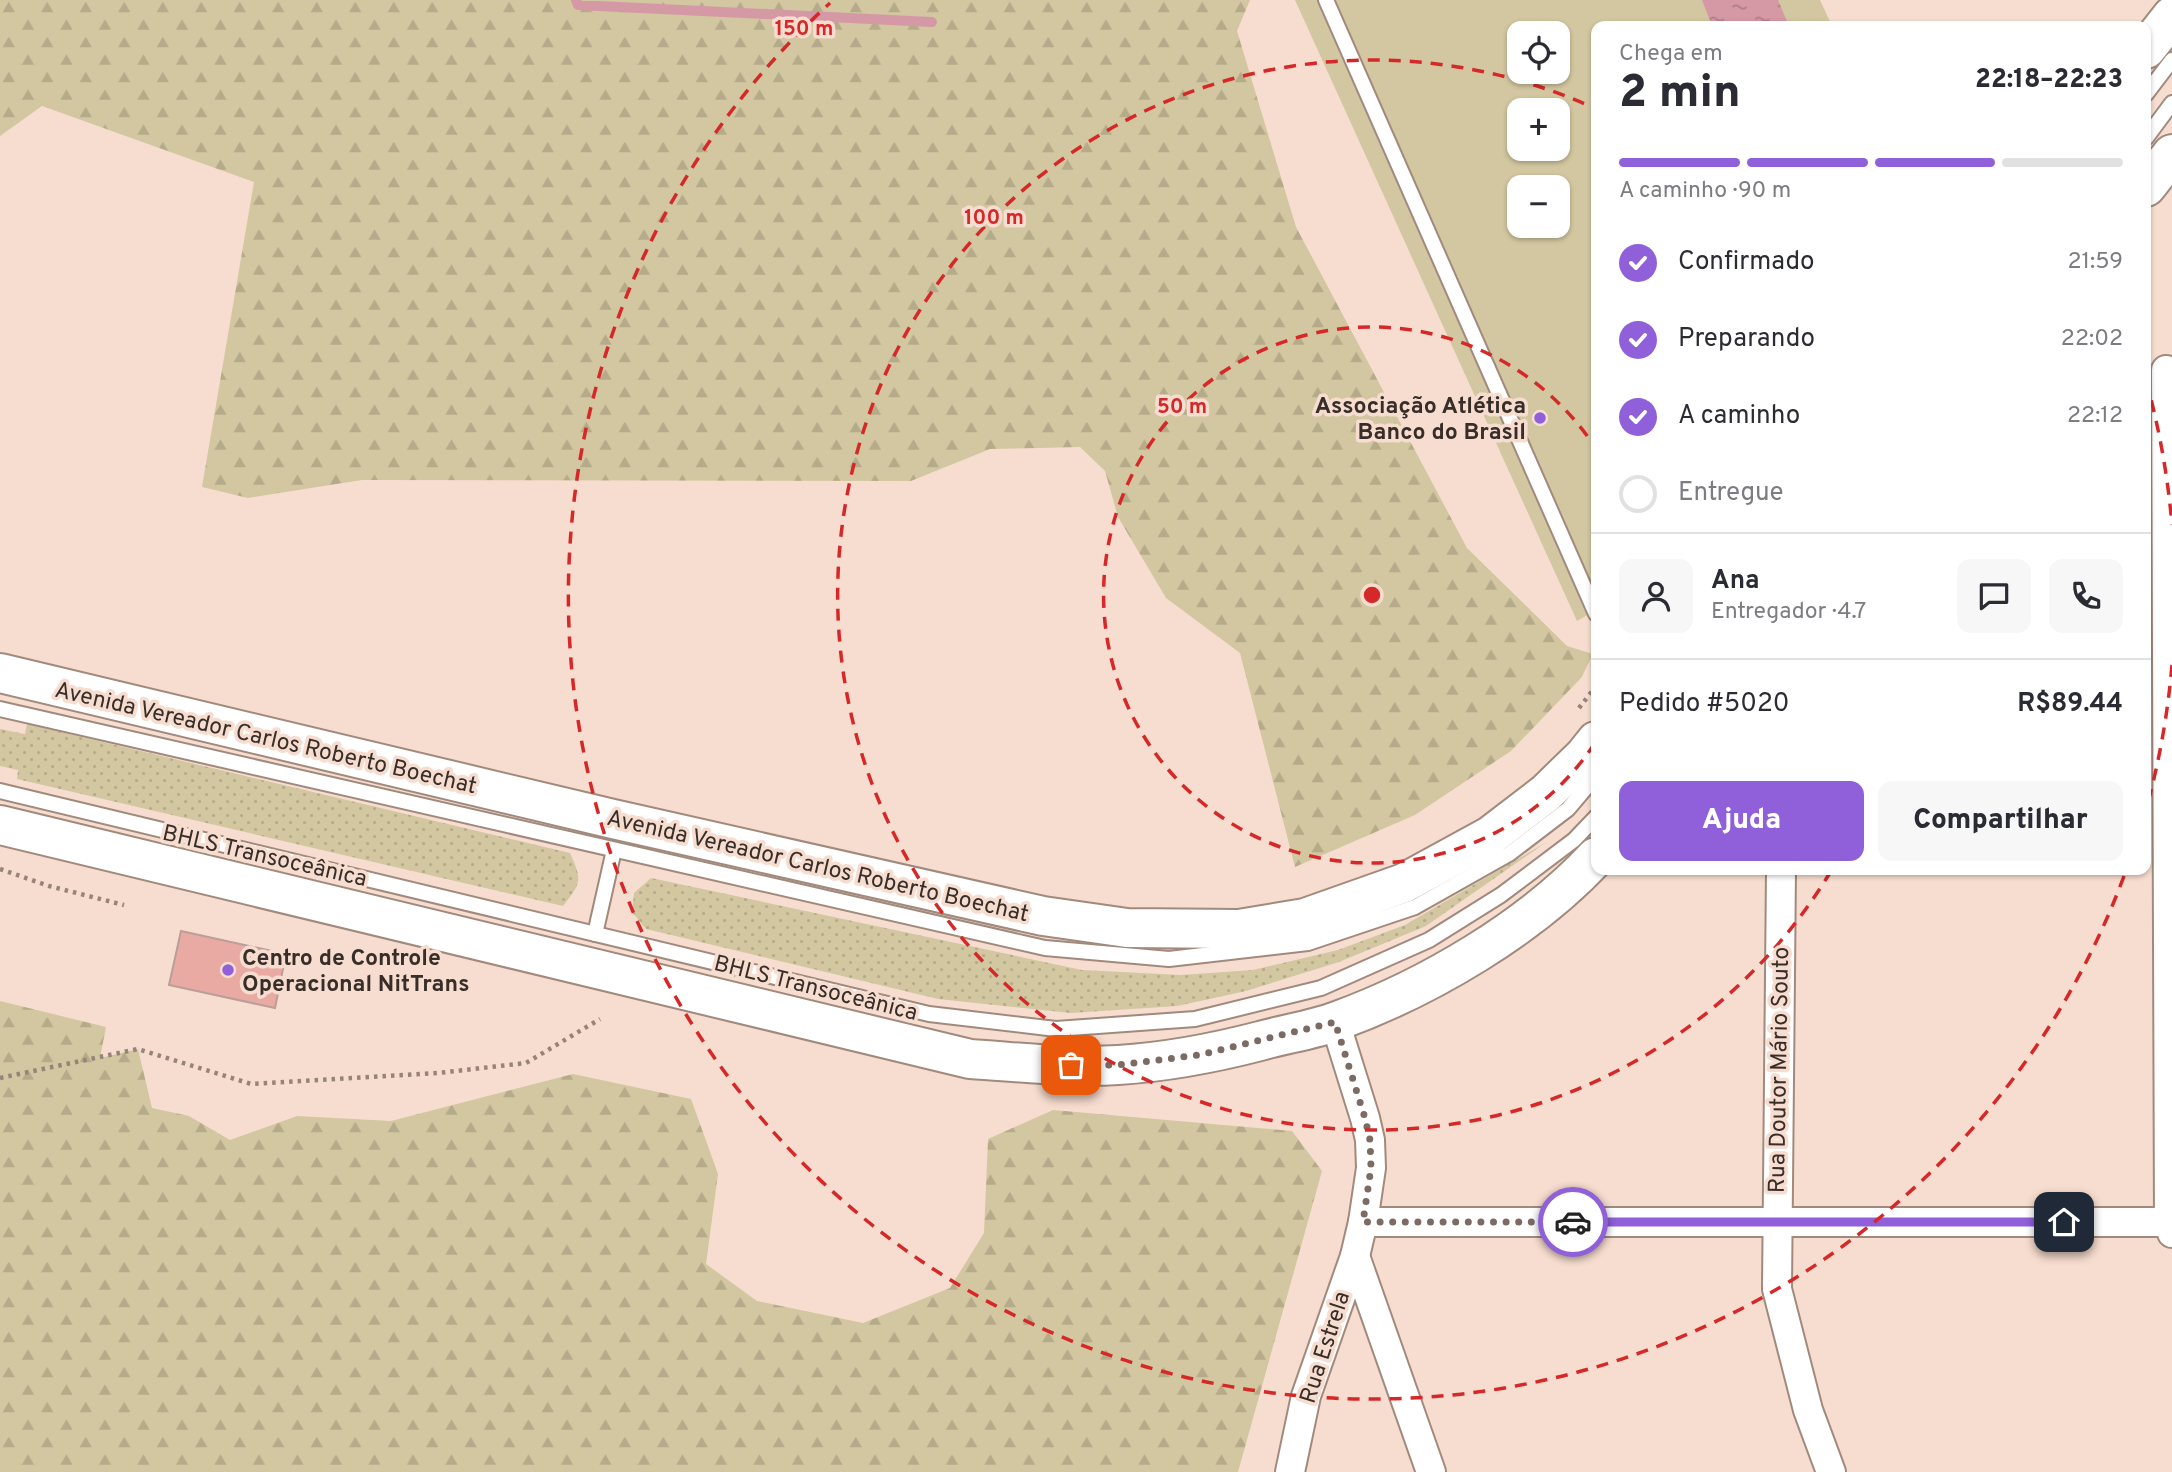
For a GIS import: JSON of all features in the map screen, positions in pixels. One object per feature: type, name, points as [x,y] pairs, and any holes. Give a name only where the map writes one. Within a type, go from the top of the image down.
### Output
[{"type":"main road","points":[[2151,43],[2172,16]]},
{"type":"main road","points":[[2151,181],[2172,154]]},
{"type":"main road","name":"Avenida Vereador Carlos Roberto Boechat","points":[[0,674],[613,819],[1043,916],[1128,928],[1240,929],[1305,918],[1405,883],[1490,836],[1546,793],[1584,756],[1587,725]]},
{"type":"main road","points":[[0,825],[970,1059],[1047,1065],[1118,1065],[1199,1055],[1335,1022],[1436,977],[1516,927],[1576,879],[1591,863]]},
{"type":"street","points":[[1363,1222],[2171,1225],[2161,370]]},
{"type":"street","name":"Rua Doutor Mário Souto","points":[[1782,875],[1777,1289],[1808,1410],[1831,1472]]},
{"type":"street","name":"Rua Estrela","points":[[1290,1472],[1306,1396],[1355,1256],[1371,1168],[1370,1140],[1365,1118],[1335,1022]]},
{"type":"street","points":[[1355,1256],[1430,1472]]},
{"type":"lane","points":[[1326,0],[1591,603]]},
{"type":"lane","points":[[2151,87],[2172,60]]},
{"type":"lane","points":[[2151,131],[2172,103]]},
{"type":"lane","points":[[0,709],[1045,948],[1170,959],[1308,943],[1415,906],[1509,854],[1568,809],[1591,782]]},
{"type":"lane","name":"BHLS Transoceânica","points":[[0,791],[929,1014],[1056,1029],[1195,1019],[1321,988],[1429,940],[1501,895],[1574,840],[1591,822]]},
{"type":"lane","points":[[595,934],[614,850]]},
{"type":"path","points":[[1587,725],[1591,708]]},
{"type":"path","points":[[0,869],[49,886],[124,905]]},
{"type":"path","points":[[0,1078],[138,1049],[251,1084],[438,1073],[526,1063],[600,1019]]},
{"type":"green space","points":[[0,0],[1250,0],[1237,31],[1296,227],[1467,548],[1567,646],[1591,653],[1591,658],[1581,678],[1511,751],[1415,815],[1295,867],[1240,653],[1166,598],[1118,517],[1105,471],[1080,447],[990,449],[911,481],[362,480],[248,498],[202,487],[254,182],[42,106],[0,136]]},
{"type":"green space","name":"Associação Atlética Banco do Brasil","points":[[1295,0],[1820,0],[1830,21],[1591,21],[1591,613],[1577,621]]},
{"type":"green space","points":[[27,724],[570,853],[577,869],[577,886],[563,906],[17,779],[18,770],[0,766],[0,729],[25,734]]},
{"type":"green space","points":[[1545,843],[1426,926],[1339,962],[1246,991],[1177,1006],[1071,1013],[938,999],[646,929],[632,912],[634,893],[651,878],[1082,970],[1181,975],[1253,970],[1338,950],[1405,925]]},
{"type":"green space","points":[[0,1001],[106,1027],[100,1058],[138,1049],[152,1108],[189,1116],[230,1140],[297,1116],[391,1121],[573,1074],[691,1099],[718,1174],[706,1264],[757,1301],[863,1323],[950,1288],[984,1233],[988,1139],[1053,1110],[1292,1131],[1322,1171],[1238,1472],[0,1472]]},
{"type":"water","points":[[1702,0],[1778,0],[1787,21],[1710,21]]},
{"type":"building","name":"Centro de Controle Operacional NitTrans","points":[[181,931],[286,954],[275,1008],[169,985]]},
{"type":"waterway","points":[[576,0],[578,5],[932,22]]},
{"type":"way so far","points":[[1071,1065],[1118,1065],[1199,1055],[1335,1022],[1370,1140],[1371,1168],[1363,1222],[1573,1222]]},
{"type":"place","name":"Associação Atlética Banco do Brasil","points":[[1540,418]]},
{"type":"place","name":"Centro de Controle Operacional NitTrans","points":[[228,970]]},
{"type":"route","points":[[1573,1222],[2064,1222]]}]
